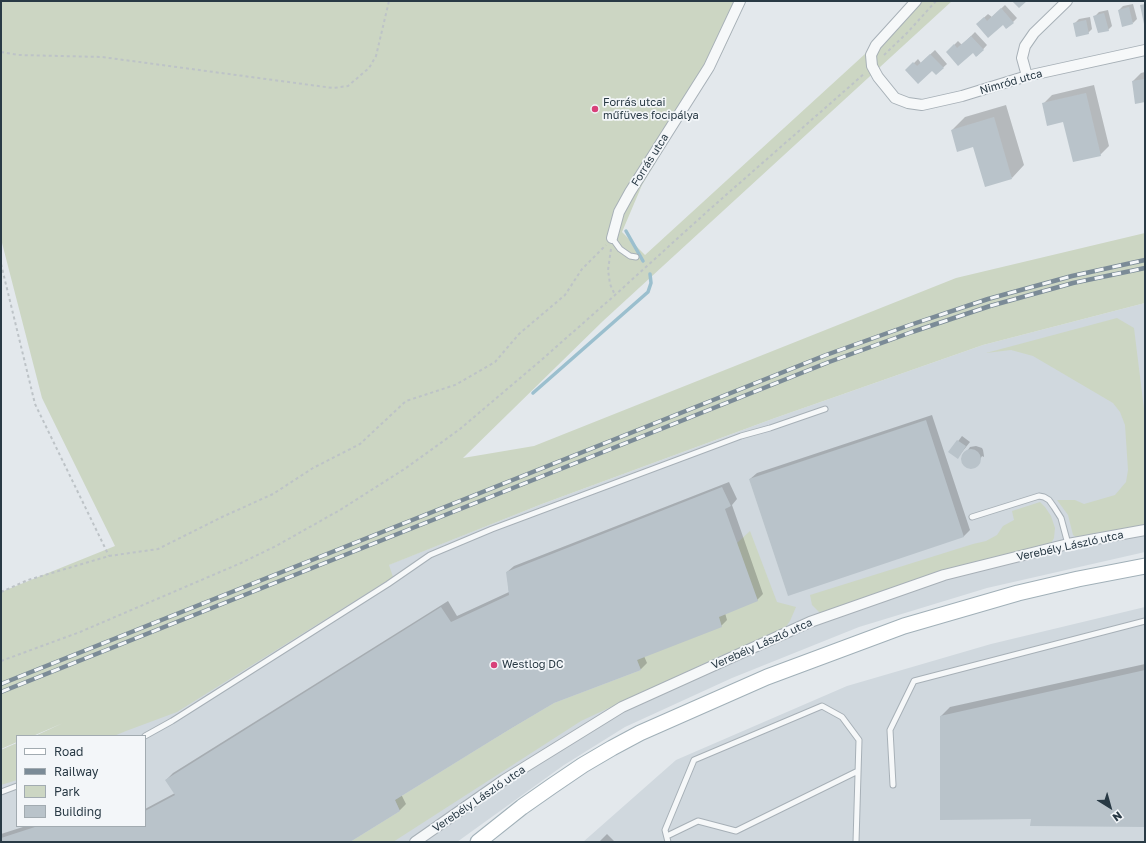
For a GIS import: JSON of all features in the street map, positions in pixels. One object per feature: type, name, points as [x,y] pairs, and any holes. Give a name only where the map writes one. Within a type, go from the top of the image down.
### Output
[{"type":"main road","points":[[478,842],[522,807],[583,765],[612,748],[640,733],[767,677],[904,626],[1078,579],[1145,566]]},
{"type":"street","name":"Forrás utca","points":[[612,238],[619,212],[630,192],[709,67],[740,1]]},
{"type":"street","name":"Nimród utca","points":[[916,1],[876,45],[871,55],[872,66],[878,77],[895,98],[908,103],[922,105],[962,96],[1027,76],[1145,50]]},
{"type":"street","points":[[1027,76],[1022,58],[1025,46],[1034,33],[1067,1]]},
{"type":"street","name":"Verebély László utca","points":[[415,842],[504,780],[622,708],[795,628],[944,575],[1068,544],[1145,530]]},
{"type":"lane","points":[[612,238],[620,249],[630,256],[636,257]]},
{"type":"lane","points":[[146,735],[172,722],[388,584],[430,555],[499,526],[741,436],[770,428],[825,409]]},
{"type":"lane","points":[[972,517],[1039,496],[1044,497],[1054,507],[1061,518],[1068,544]]},
{"type":"lane","points":[[893,785],[890,730],[914,681],[1145,621]]},
{"type":"lane","points":[[668,842],[665,830],[694,760],[822,706],[842,717],[859,740],[856,842]]},
{"type":"lane","points":[[667,836],[698,821],[736,831],[858,771]]},
{"type":"lane","points":[[1,792],[16,786]]},
{"type":"path","points":[[1,52],[18,55],[102,57],[333,88],[348,86],[369,68],[376,56],[389,1]]},
{"type":"path","points":[[1,662],[80,632],[241,563],[276,546],[340,510],[406,468],[460,429],[539,362],[828,105]]},
{"type":"path","points":[[612,238],[608,270],[610,284],[615,296]]},
{"type":"path","points":[[1,592],[28,580],[109,556],[158,549],[222,517],[273,494],[313,468],[360,444],[406,401],[455,385],[495,362],[519,334],[565,295],[582,269],[612,238]]},
{"type":"path","points":[[1,264],[35,404],[109,556]]},
{"type":"shaded area","points":[[1145,303],[1145,552],[987,588],[859,627],[732,678],[625,727],[564,765],[457,842],[1,842],[1,750],[16,743],[16,827],[146,827],[146,735],[37,735],[151,687],[388,565],[542,504],[775,418],[983,345]]},
{"type":"shaded area","points":[[1145,607],[1145,842],[583,842],[676,760],[847,686],[991,644]]},
{"type":"green space","points":[[1,1],[746,1],[722,53],[642,185],[622,232],[645,255],[923,1],[952,1],[603,321],[463,458],[534,446],[956,278],[1145,233],[1145,303],[983,345],[775,418],[542,504],[389,565],[393,577],[177,712],[116,735],[37,735],[63,723],[35,735],[16,735],[16,742],[1,749],[1,592],[115,546],[42,398],[1,239]]},
{"type":"green space","points":[[1117,318],[1134,328],[1145,417],[1145,533],[1084,542],[1073,535],[1068,515],[1057,500],[1075,500],[1084,504],[1115,495],[1126,482],[1128,470],[1125,425],[1120,412],[1113,403],[1033,356],[1011,350],[986,353]]},
{"type":"green space","points":[[1040,502],[1051,516],[1055,528],[1054,538],[1049,547],[829,615],[820,613],[812,605],[810,595],[986,541],[997,535],[1003,526],[1014,520],[1012,511]]},
{"type":"green space","points":[[750,531],[777,602],[796,607],[790,621],[781,634],[720,656],[581,721],[393,842],[350,842],[400,811],[395,800],[510,729],[554,703],[641,670],[637,660],[719,617],[737,543]]},
{"type":"green space","points":[[16,743],[16,780],[1,785],[1,750]]},
{"type":"building","points":[[1012,1],[1027,1],[1019,8]]},
{"type":"building","points":[[1145,4],[1145,24],[1144,24],[1140,5]]},
{"type":"building","points":[[1129,7],[1133,24],[1122,27],[1118,10]]},
{"type":"building","points":[[1001,8],[1014,23],[1006,29],[1003,25],[988,38],[976,24],[984,17],[987,21]]},
{"type":"building","points":[[1104,13],[1109,31],[1098,33],[1093,16]]},
{"type":"building","points":[[1086,20],[1089,34],[1076,37],[1073,23]]},
{"type":"building","points":[[971,36],[984,50],[976,57],[973,53],[958,66],[946,52],[954,44],[957,48]]},
{"type":"building","points":[[930,54],[944,68],[936,75],[932,71],[918,84],[905,70],[913,62],[917,66]]},
{"type":"building","points":[[1145,79],[1145,102],[1135,104],[1132,81]]},
{"type":"building","points":[[1086,93],[1101,156],[1073,162],[1063,122],[1047,126],[1042,103]]},
{"type":"building","points":[[994,117],[1012,179],[985,187],[973,147],[957,152],[951,130]]},
{"type":"building","points":[[926,420],[964,537],[788,596],[749,479]]},
{"type":"building","points":[[957,440],[966,446],[958,459],[948,452]]},
{"type":"building","points":[[971,449],[978,452],[981,459],[978,466],[971,469],[964,466],[961,459],[964,452]]},
{"type":"building","name":"Westlog DC","points":[[722,487],[731,506],[725,509],[758,601],[719,617],[722,627],[637,660],[641,670],[554,703],[395,800],[400,811],[350,842],[1,842],[1,838],[35,827],[146,827],[146,810],[175,795],[165,780],[441,607],[451,622],[509,595],[506,572]]},
{"type":"building","points":[[1145,670],[1145,827],[1030,826],[1031,819],[940,820],[940,716]]},
{"type":"waterway","points":[[626,231],[643,261]]},
{"type":"waterway","points":[[533,393],[648,292],[651,283],[650,274]]},
{"type":"railway","points":[[1,684],[826,355],[988,299],[1072,276],[1145,260]]},
{"type":"railway","points":[[1,692],[829,362],[990,306],[1073,283],[1145,268]]},
{"type":"place","name":"Forrás utcai műfüves focipálya","points":[[595,109]]},
{"type":"place","name":"Westlog DC","points":[[494,665]]}]
